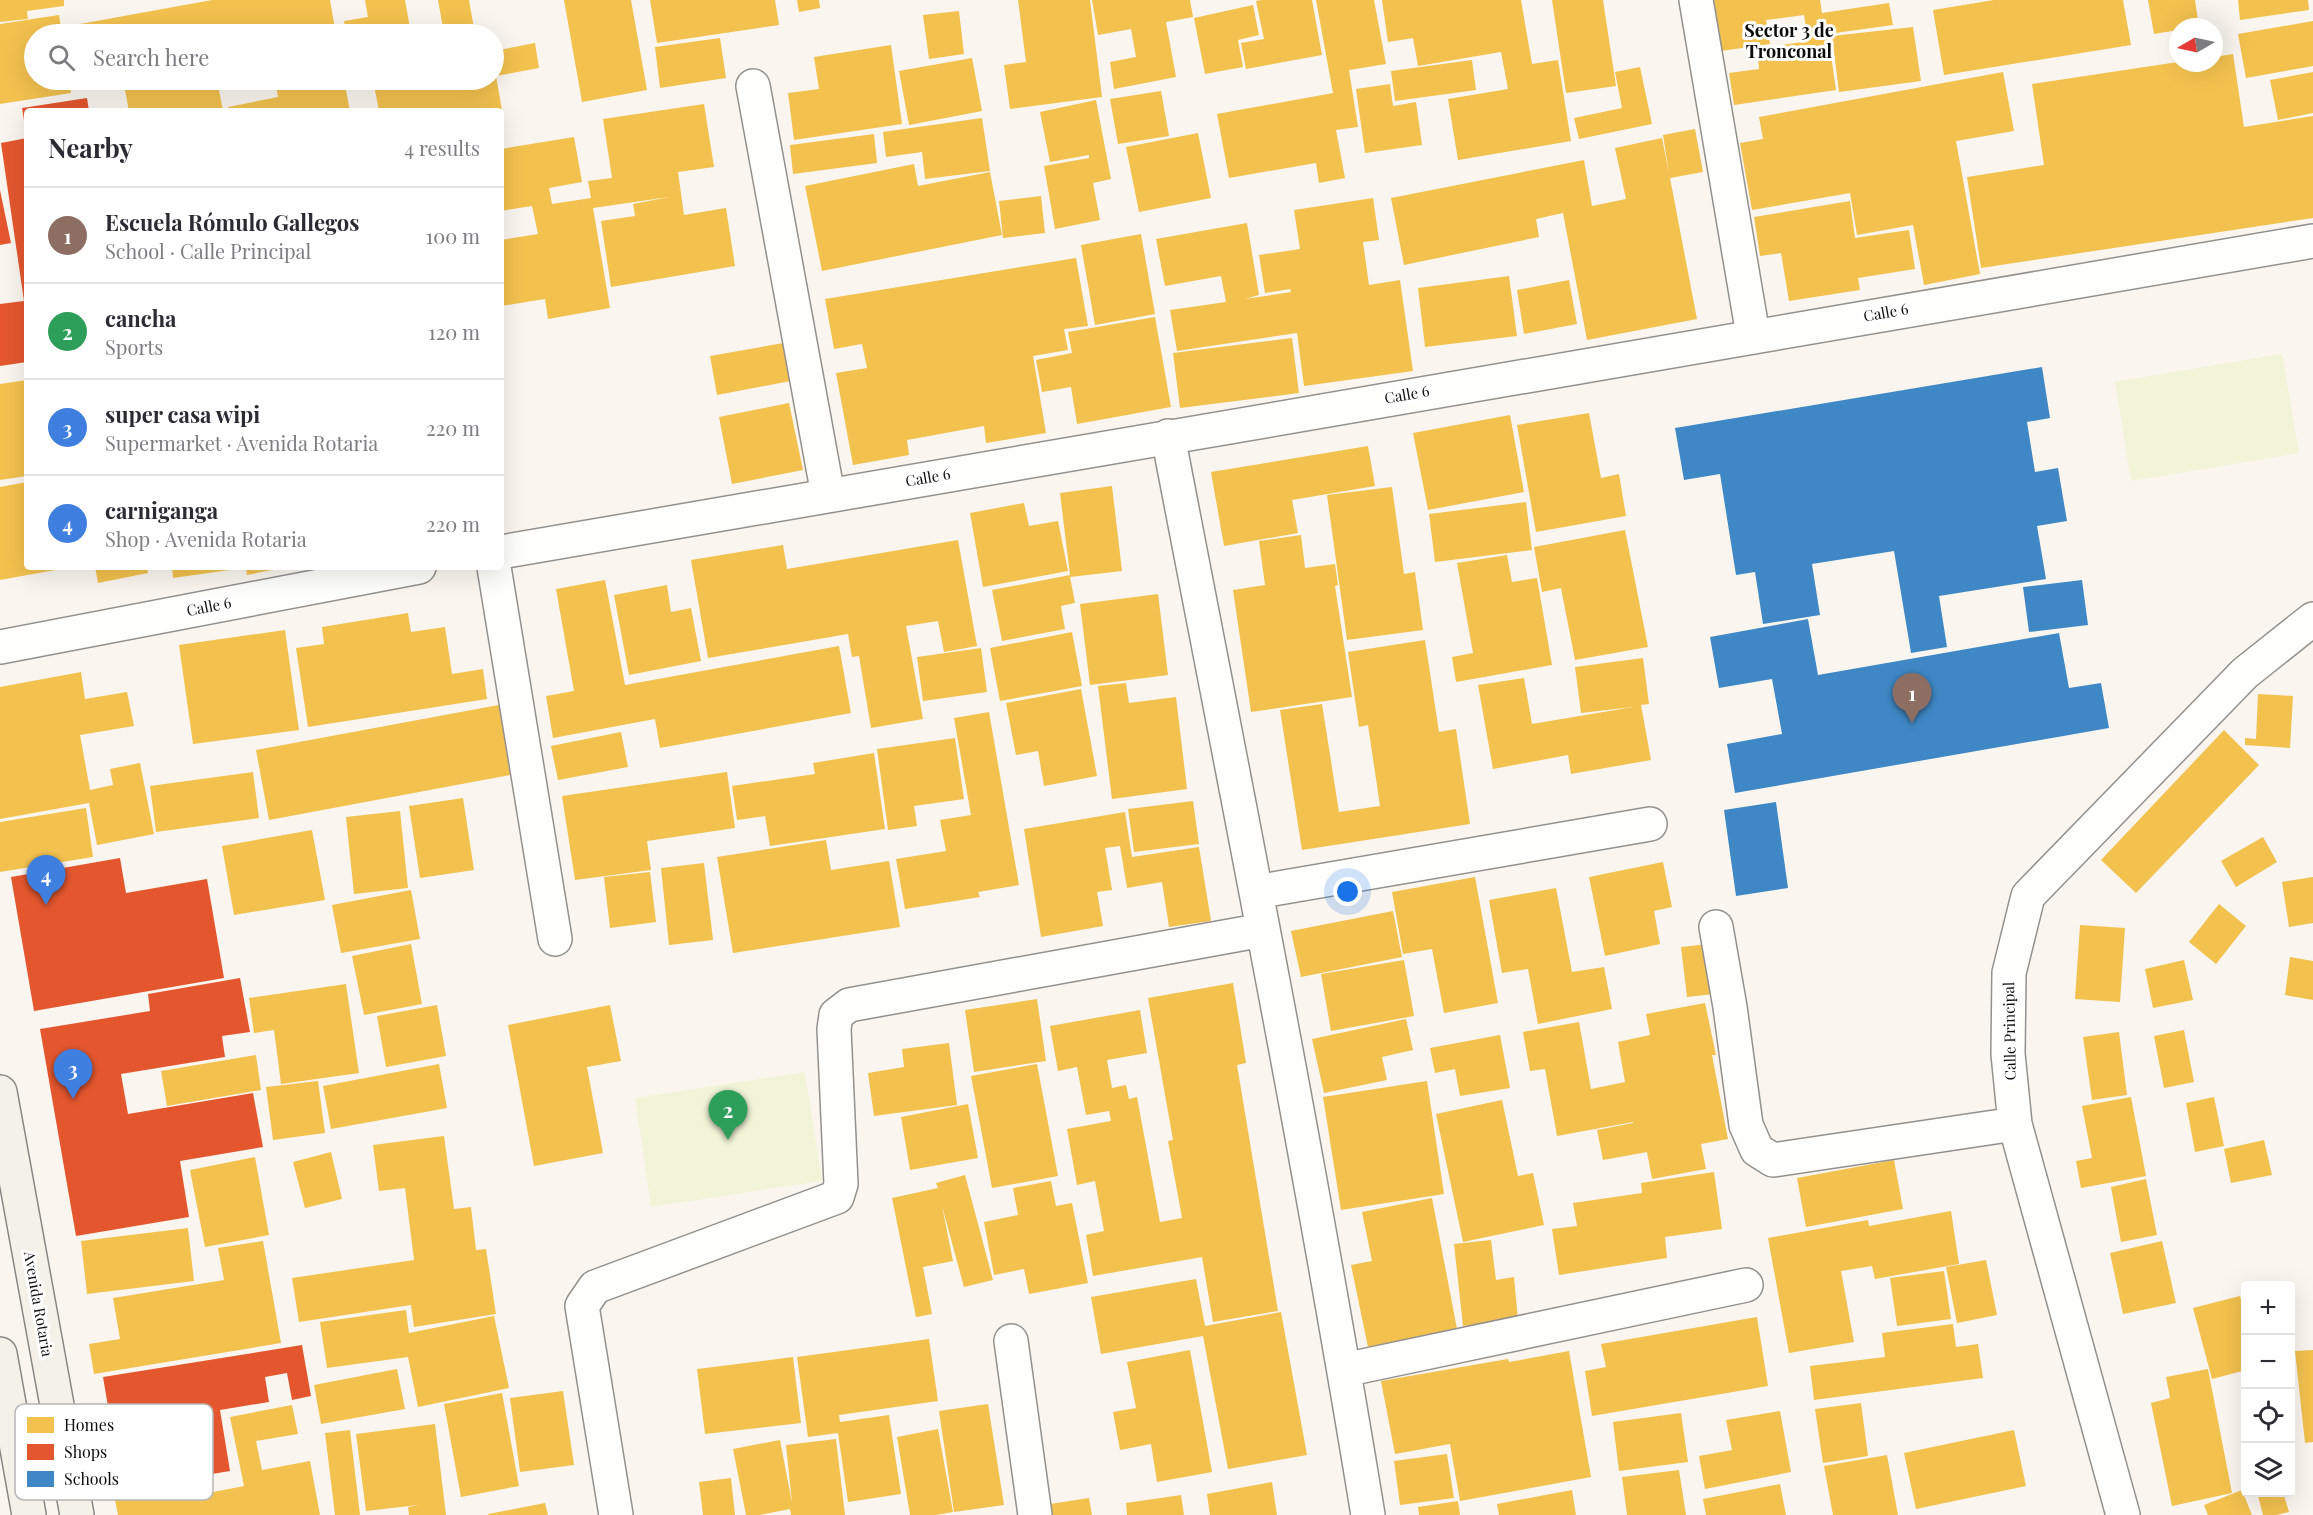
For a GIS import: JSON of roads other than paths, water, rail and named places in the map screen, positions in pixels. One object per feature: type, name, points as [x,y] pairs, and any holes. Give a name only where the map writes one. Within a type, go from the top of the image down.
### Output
[{"type":"street","points":[[1696,0],[1753,335]]},
{"type":"street","points":[[753,86],[828,495]]},
{"type":"street","name":"Calle 6","points":[[504,551],[1753,335],[2313,241]]},
{"type":"street","points":[[1168,436],[1256,892],[1344,1370],[1368,1515]]},
{"type":"street","name":"Calle 6","points":[[0,646],[403,570]]},
{"type":"street","points":[[494,570],[555,939]]},
{"type":"street","name":"Calle Principal","points":[[2123,1515],[2015,1124],[2008,1054],[2009,973],[2028,897],[2245,673],[2313,619]]},
{"type":"street","points":[[1256,892],[1650,824]]},
{"type":"street","points":[[1716,927],[1730,1007],[1746,1125],[1757,1150],[1773,1160],[2015,1124]]},
{"type":"street","points":[[616,1515],[582,1306],[596,1287],[837,1197],[841,1184],[834,1029],[836,1015],[849,1005],[1263,930]]},
{"type":"street","name":"Avenida Rotaria","points":[[0,1092],[57,1404]]},
{"type":"street","points":[[1344,1370],[1746,1286]]},
{"type":"street","points":[[1011,1341],[1035,1515]]},
{"type":"street","points":[[0,1354],[4,1403],[15,1452]]},
{"type":"street","points":[[26,1500],[29,1515]]},
{"type":"street","name":"Avenida Rotaria","points":[[74,1500],[77,1515]]},
{"type":"place","name":"Escuela Rómulo Gallegos","points":[[1912,723]]},
{"type":"place","name":"carniganga","points":[[46,905]]},
{"type":"place","name":"super casa wipi","points":[[73,1099]]},
{"type":"place","name":"cancha","points":[[728,1140]]},
{"type":"district","name":"Sector 3 de Tronconal","points":[[1789,42]]}]
